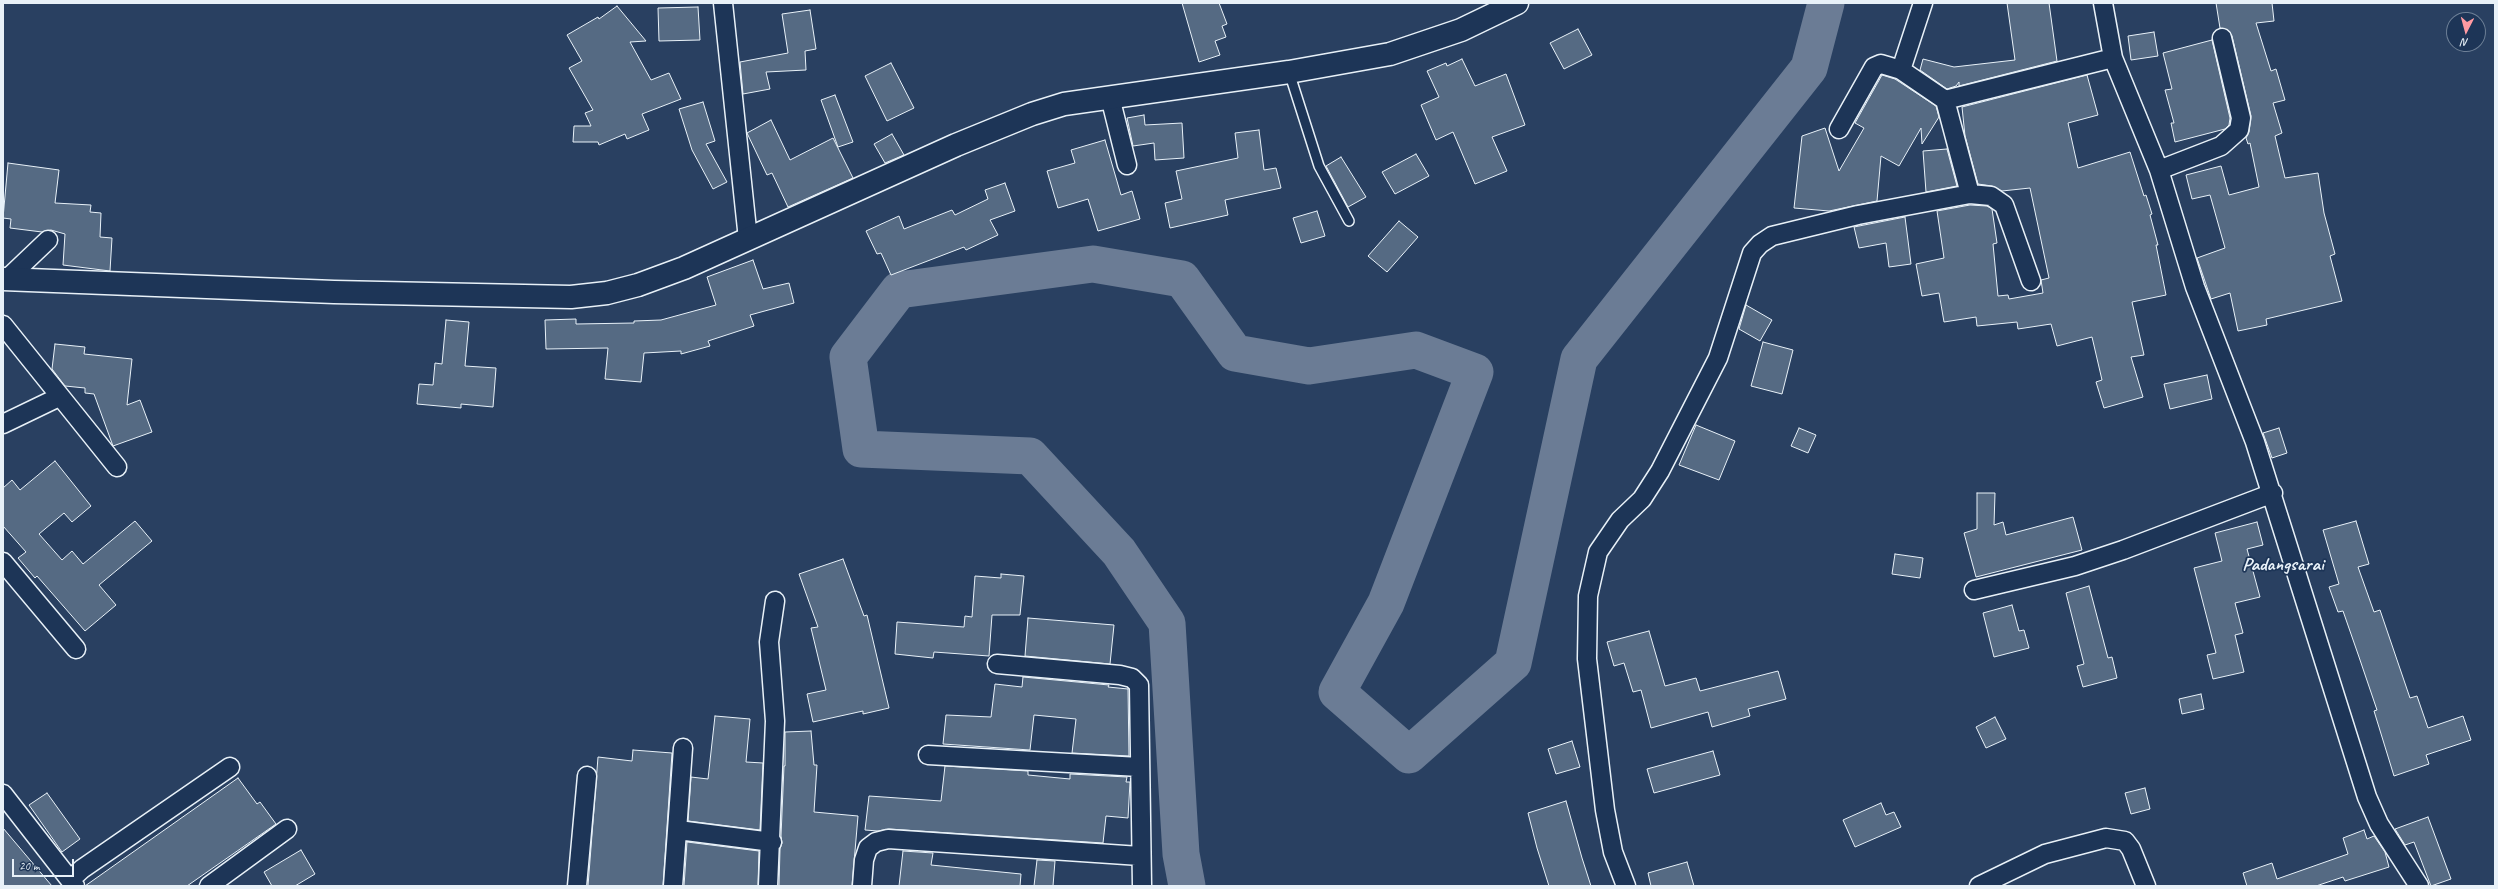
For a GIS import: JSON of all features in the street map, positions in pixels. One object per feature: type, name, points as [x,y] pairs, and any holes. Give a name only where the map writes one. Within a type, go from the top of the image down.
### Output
[{"type":"street","points":[[723,3],[748,239]]},
{"type":"street","points":[[5,279],[334,292],[571,297],[607,292],[638,285],[684,268],[956,146],[1032,114],[1064,104],[1289,72],[1390,54],[1447,35],[1517,3]]},
{"type":"street","points":[[1901,70],[1923,3]]},
{"type":"street","points":[[2102,3],[2113,58],[2159,170],[2195,287],[2256,442],[2367,797],[2378,824],[2419,886]]},
{"type":"street","points":[[2159,170],[2221,146],[2239,130],[2241,118],[2222,38]]},
{"type":"street","points":[[1945,100],[2113,58]]},
{"type":"street","points":[[1839,129],[1874,67],[1881,64],[1901,70],[1945,100],[1970,194]]},
{"type":"street","points":[[1110,98],[1127,165]]},
{"type":"street","points":[[1626,886],[1613,852],[1605,810],[1587,659],[1588,596],[1598,552],[1620,520],[1642,499],[1660,471],[1718,358],[1752,252],[1760,244],[1772,236],[1858,215],[1970,194],[1991,196],[2004,205],[2031,281]]},
{"type":"street","points":[[5,279],[48,240]]},
{"type":"street","points":[[3,325],[59,397],[117,467]]},
{"type":"street","points":[[3,424],[59,397]]},
{"type":"street","points":[[1974,590],[2075,566],[2123,550],[2273,493]]},
{"type":"street","points":[[3,562],[76,649]]},
{"type":"street","points":[[768,886],[772,842],[775,721],[769,642],[775,601]]},
{"type":"street","points":[[997,664],[1120,675],[1132,678],[1139,685],[1141,695],[1140,856],[1142,886]]},
{"type":"street","points":[[673,886],[683,748]]},
{"type":"street","points":[[928,755],[1140,767]]},
{"type":"street","points":[[3,794],[73,883],[230,767]]},
{"type":"street","points":[[577,886],[587,776]]},
{"type":"street","points":[[210,886],[287,829]]},
{"type":"street","points":[[678,830],[772,842]]},
{"type":"street","points":[[1979,886],[2045,854],[2106,838],[2125,841],[2132,849],[2146,886]]},
{"type":"street","points":[[862,886],[864,860],[868,848],[876,842],[888,839],[1140,856]]},
{"type":"lane","points":[[1289,72],[1319,166],[1349,221]]},
{"type":"building","points":[[1182,3],[1219,3],[1227,24],[1222,26],[1226,37],[1215,41],[1220,55],[1199,62]]},
{"type":"building","points":[[2007,3],[2049,3],[2057,61],[1959,86],[1959,82],[1956,86],[1947,89],[1920,70],[1923,59],[1954,67],[2015,60]]},
{"type":"building","points":[[2216,3],[2272,3],[2274,21],[2256,23],[2271,71],[2276,69],[2285,100],[2273,103],[2282,133],[2275,136],[2285,178],[2318,173],[2324,213],[2335,254],[2330,256],[2342,301],[2266,319],[2267,325],[2238,331],[2230,293],[2211,299],[2197,258],[2225,248],[2210,195],[2192,199],[2186,175],[2221,166],[2229,195],[2259,187],[2250,143],[2248,144],[2246,138],[2249,132],[2251,116],[2232,36],[2229,31],[2220,28]]},
{"type":"building","points":[[617,6],[646,41],[630,42],[651,80],[669,73],[681,99],[642,114],[649,130],[627,139],[625,134],[599,145],[598,142],[573,142],[574,126],[591,126],[585,113],[593,110],[569,68],[582,61],[567,35],[598,17],[599,19]]},
{"type":"building","points":[[698,7],[700,40],[659,41],[658,8]]},
{"type":"building","points":[[810,10],[816,49],[805,51],[806,70],[766,72],[770,89],[743,94],[740,62],[788,53],[782,14]]},
{"type":"building","points":[[1578,29],[1592,55],[1564,69],[1550,43]]},
{"type":"building","points":[[2154,32],[2158,56],[2131,60],[2128,36]]},
{"type":"building","points":[[2212,40],[2230,118],[2229,125],[2225,129],[2175,142],[2171,123],[2174,123],[2165,90],[2172,89],[2163,53]]},
{"type":"building","points":[[1462,59],[1475,86],[1506,74],[1525,125],[1492,137],[1507,171],[1475,184],[1453,132],[1436,140],[1421,105],[1439,97],[1427,71],[1446,63],[1447,66]]},
{"type":"building","points":[[891,63],[914,108],[887,121],[865,76]]},
{"type":"building","points":[[1882,75],[1895,79],[1936,106],[1939,117],[1922,144],[1921,128],[1899,166],[1881,156],[1877,201],[1829,211],[1794,208],[1802,136],[1825,128],[1839,171],[1864,128],[1855,123]]},
{"type":"building","points":[[2087,75],[2098,115],[2068,123],[2078,168],[2130,152],[2144,196],[2146,195],[2152,214],[2150,215],[2158,245],[2156,245],[2166,295],[2132,302],[2144,355],[2131,357],[2143,397],[2104,408],[2096,382],[2102,380],[2092,337],[2057,346],[2051,324],[2018,329],[2017,322],[1977,326],[1976,317],[1944,322],[1939,293],[1922,296],[1916,264],[1944,258],[1937,211],[1970,205],[1987,206],[1992,209],[1997,243],[1993,244],[1998,296],[2008,295],[2009,299],[2043,293],[2041,280],[2049,278],[2030,188],[2002,191],[1992,186],[1978,184],[1965,136],[1962,107]]},
{"type":"building","points":[[835,95],[853,142],[838,147],[821,100]]},
{"type":"building","points":[[703,102],[715,141],[706,144],[727,182],[713,189],[692,150],[679,109]]},
{"type":"building","points":[[1144,115],[1145,125],[1182,123],[1184,158],[1155,160],[1154,143],[1133,146],[1127,118]]},
{"type":"building","points":[[771,120],[790,160],[833,138],[853,178],[788,207],[772,173],[767,175],[747,133]]},
{"type":"building","points":[[1259,130],[1264,170],[1276,168],[1281,188],[1225,200],[1228,215],[1170,228],[1165,203],[1182,199],[1176,171],[1238,158],[1235,133]]},
{"type":"building","points":[[892,134],[904,155],[885,163],[874,144]]},
{"type":"building","points":[[1105,140],[1121,195],[1132,191],[1140,219],[1098,231],[1088,199],[1058,208],[1047,171],[1075,163],[1071,150]]},
{"type":"building","points":[[1947,149],[1957,186],[1926,192],[1923,151]]},
{"type":"building","points":[[1416,154],[1429,176],[1395,194],[1382,172]]},
{"type":"building","points":[[1341,157],[1366,197],[1348,207],[1326,166]]},
{"type":"building","points":[[8,163],[59,170],[55,203],[91,205],[90,212],[101,213],[100,237],[112,238],[110,271],[63,265],[65,234],[51,230],[42,232],[10,228],[11,219],[3,218]]},
{"type":"building","points":[[1005,183],[1015,211],[990,220],[998,235],[966,250],[964,247],[891,275],[881,253],[877,254],[866,231],[899,216],[904,229],[952,210],[955,215],[988,199],[985,190]]},
{"type":"building","points":[[1317,211],[1325,236],[1301,243],[1293,218]]},
{"type":"building","points":[[1905,217],[1911,264],[1889,267],[1886,243],[1859,248],[1854,227]]},
{"type":"building","points":[[1399,221],[1418,237],[1387,272],[1368,256]]},
{"type":"building","points":[[753,260],[763,289],[789,283],[794,303],[750,315],[754,326],[708,341],[710,346],[681,354],[681,351],[644,353],[641,382],[605,379],[608,348],[546,349],[545,320],[576,319],[576,324],[634,323],[634,321],[661,320],[716,305],[707,277]]},
{"type":"building","points":[[1746,305],[1772,320],[1760,341],[1739,329]]},
{"type":"building","points":[[446,320],[469,322],[465,366],[496,368],[493,407],[461,404],[461,408],[417,404],[419,384],[433,385],[435,363],[442,364]]},
{"type":"building","points":[[1763,342],[1793,350],[1782,394],[1751,386]]},
{"type":"building","points":[[55,344],[85,347],[84,354],[132,359],[127,405],[140,400],[152,432],[113,446],[94,394],[85,393],[85,388],[65,386],[52,369]]},
{"type":"building","points":[[2207,375],[2212,399],[2170,409],[2164,384]]},
{"type":"building","points":[[1696,425],[1735,441],[1719,480],[1679,465]]},
{"type":"building","points":[[1799,428],[1816,435],[1808,453],[1791,446]]},
{"type":"building","points":[[2279,428],[2287,453],[2272,458],[2263,433]]},
{"type":"building","points":[[55,461],[91,506],[72,522],[64,513],[39,534],[62,560],[72,551],[83,564],[135,521],[152,541],[99,585],[116,605],[85,631],[37,576],[35,578],[18,558],[26,552],[3,526],[3,488],[12,480],[20,490]]},
{"type":"building","points":[[1977,493],[1995,493],[1994,525],[2003,522],[2006,535],[2073,517],[2082,550],[1976,577],[1964,533],[1977,529]]},
{"type":"building","points":[[2356,521],[2369,564],[2358,567],[2374,612],[2380,610],[2410,698],[2417,696],[2428,728],[2463,716],[2471,740],[2426,755],[2429,764],[2394,776],[2374,711],[2377,710],[2359,657],[2343,611],[2338,612],[2329,587],[2339,584],[2323,530]]},
{"type":"building","points":[[2257,522],[2263,545],[2247,549],[2260,597],[2235,603],[2243,633],[2235,635],[2244,672],[2213,679],[2207,655],[2216,653],[2194,568],[2222,561],[2215,533]]},
{"type":"building","points":[[1895,554],[1923,558],[1920,578],[1892,574]]},
{"type":"building","points":[[843,559],[864,616],[867,615],[889,708],[863,714],[863,711],[813,722],[807,694],[826,690],[811,628],[818,627],[799,574]]},
{"type":"building","points":[[1001,574],[1024,576],[1020,615],[992,615],[989,656],[934,652],[933,658],[895,654],[897,622],[964,627],[965,616],[972,617],[975,576],[1001,578]]},
{"type":"building","points":[[2089,586],[2108,658],[2112,657],[2117,678],[2083,687],[2077,666],[2084,664],[2066,593]]},
{"type":"building","points":[[2012,605],[2019,631],[2024,630],[2029,648],[1994,657],[1983,613]]},
{"type":"building","points":[[1028,618],[1114,625],[1110,664],[1025,656]]},
{"type":"building","points":[[1649,631],[1665,686],[1696,678],[1700,691],[1778,671],[1786,699],[1748,709],[1750,716],[1712,727],[1708,712],[1651,728],[1641,690],[1633,692],[1624,663],[1614,666],[1607,642]]},
{"type":"building","points":[[1023,677],[1109,685],[1108,687],[1128,689],[1129,756],[1072,753],[1076,719],[1034,715],[1030,750],[943,744],[946,715],[991,717],[995,684],[1022,687]]},
{"type":"building","points":[[2201,694],[2204,709],[2182,714],[2179,699]]},
{"type":"building","points":[[715,716],[750,719],[746,762],[763,763],[760,830],[688,821],[691,777],[708,779]]},
{"type":"building","points":[[1995,717],[2006,739],[1986,748],[1976,727]]},
{"type":"building","points":[[811,731],[814,765],[817,765],[814,812],[858,816],[852,886],[779,886],[785,766],[785,732]]},
{"type":"building","points":[[1572,741],[1580,767],[1556,774],[1548,749]]},
{"type":"building","points":[[633,750],[672,753],[663,886],[588,886],[598,757],[632,761]]},
{"type":"building","points":[[1713,751],[1720,775],[1654,793],[1647,769]]},
{"type":"building","points":[[945,766],[1028,771],[1028,775],[1070,779],[1070,774],[1127,777],[1126,782],[1130,782],[1128,818],[1106,816],[1103,843],[889,829],[878,831],[865,830],[869,796],[941,801]]},
{"type":"building","points":[[238,778],[257,804],[260,802],[276,824],[187,886],[85,886]]},
{"type":"building","points":[[2145,788],[2150,809],[2131,814],[2125,793]]},
{"type":"building","points":[[47,793],[80,839],[62,852],[29,805]]},
{"type":"building","points":[[1566,801],[1591,886],[1549,886],[1537,848],[1528,813]]},
{"type":"building","points":[[1881,803],[1886,815],[1894,812],[1901,827],[1855,847],[1843,820]]},
{"type":"building","points":[[2428,817],[2451,879],[2431,886],[2414,842],[2405,845],[2395,829]]},
{"type":"building","points":[[3,828],[52,886],[3,886]]},
{"type":"building","points":[[2364,830],[2367,839],[2374,836],[2385,852],[2389,867],[2345,881],[2343,877],[2316,886],[2247,886],[2243,873],[2272,863],[2277,879],[2348,854],[2343,838]]},
{"type":"building","points":[[687,842],[759,851],[758,886],[684,886]]},
{"type":"building","points":[[301,850],[315,874],[295,886],[272,886],[264,872]]},
{"type":"building","points":[[903,851],[933,853],[931,865],[1021,874],[1020,886],[899,886]]},
{"type":"building","points":[[1037,860],[1055,861],[1053,886],[1034,886]]},
{"type":"building","points":[[1687,862],[1694,886],[1651,886],[1648,873]]},
{"type":"waterway","points":[[1187,886],[1181,854],[1167,623],[1119,552],[1030,456],[861,449],[848,357],[899,290],[1093,264],[1182,279],[1235,353],[1309,366],[1416,350],[1475,372],[1386,603],[1337,692],[1409,755],[1513,663],[1579,359],[1809,68],[1826,3]]},
{"type":"district","name":"Padangsarai","points":[[2283,565]]}]
